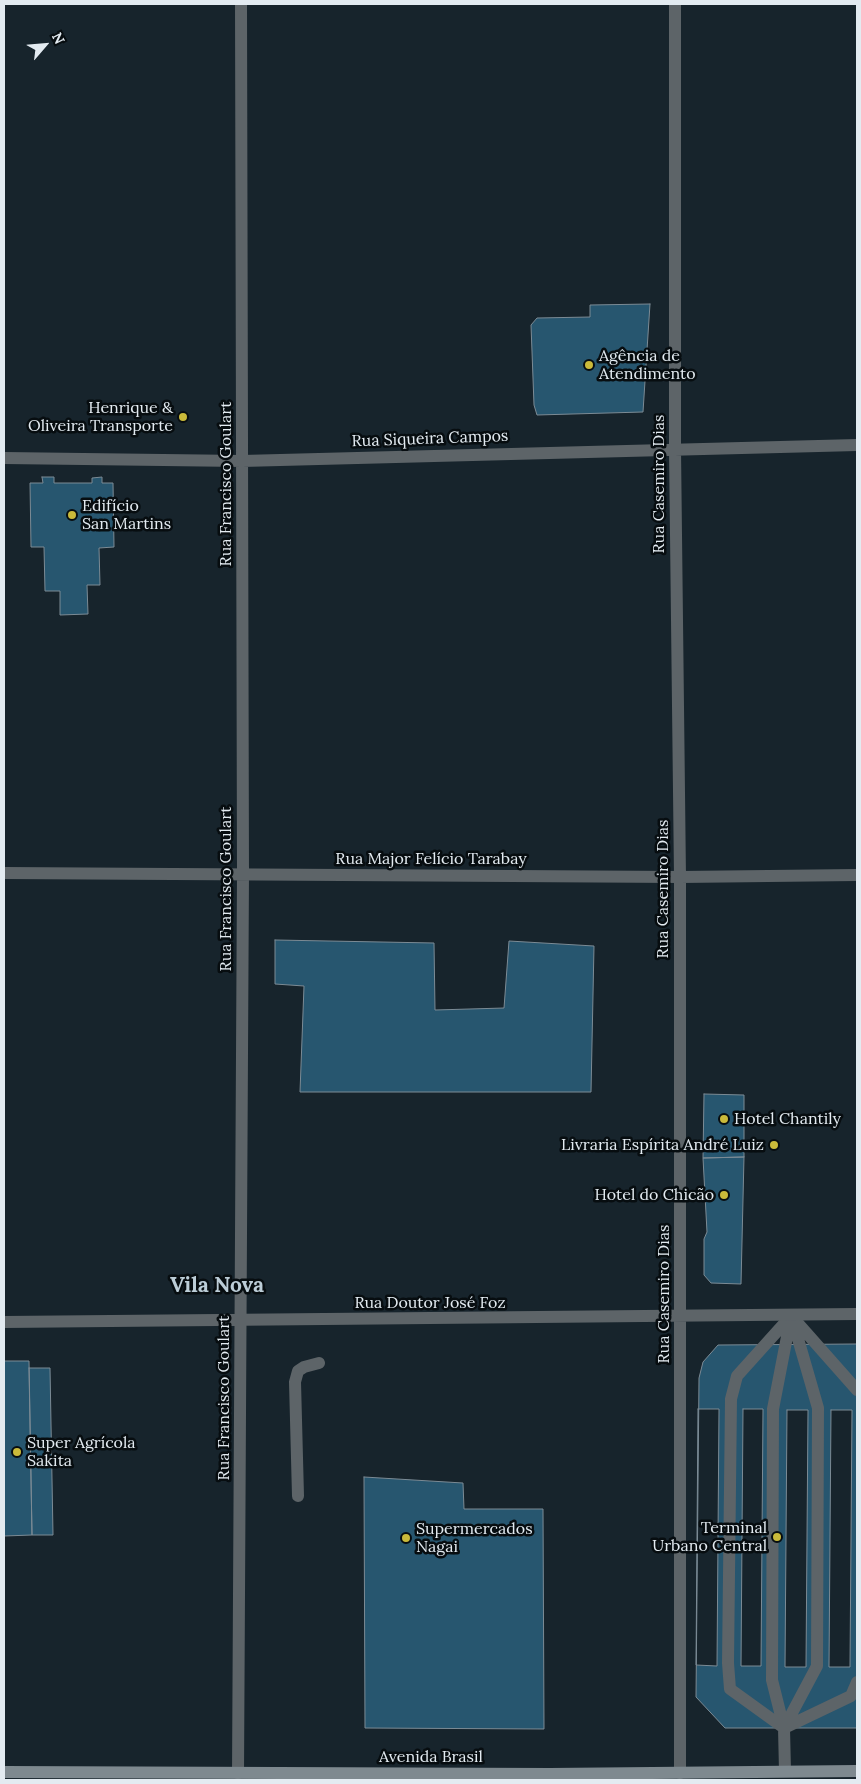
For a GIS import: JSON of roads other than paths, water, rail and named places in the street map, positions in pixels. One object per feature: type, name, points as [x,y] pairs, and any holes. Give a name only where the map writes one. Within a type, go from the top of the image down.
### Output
[{"type":"main road","name":"Avenida Brasil","points":[[4,1772],[680,1774],[857,1771]]},
{"type":"street","name":"Rua Francisco Goulart","points":[[238,1773],[243,874],[241,4]]},
{"type":"street","name":"Rua Casemiro Dias","points":[[675,4],[675,449],[680,877],[680,1774]]},
{"type":"street","name":"Rua Siqueira Campos","points":[[4,458],[242,461],[857,445]]},
{"type":"street","name":"Rua Major Felício Tarabay","points":[[4,873],[680,877],[857,875]]},
{"type":"street","name":"Rua Doutor José Foz","points":[[4,1322],[680,1318],[857,1314]]},
{"type":"street","points":[[791,1316],[857,1390]]},
{"type":"street","points":[[785,1771],[784,1728],[772,1680],[773,1409],[791,1316]]},
{"type":"street","points":[[784,1728],[817,1666],[818,1408],[791,1316]]},
{"type":"street","points":[[784,1728],[730,1689],[728,1663],[731,1398],[737,1376],[791,1316]]},
{"type":"street","points":[[298,1496],[295,1382],[298,1371],[304,1367],[320,1363]]},
{"type":"street","points":[[784,1728],[851,1696],[857,1682]]},
{"type":"place","name":"Agência de Atendimento","points":[[589,365]]},
{"type":"place","name":"Henrique & Oliveira Transporte","points":[[183,417]]},
{"type":"place","name":"Edifício San Martins","points":[[72,515]]},
{"type":"place","name":"Hotel Chantily","points":[[724,1119]]},
{"type":"place","name":"Livraria Espírita André Luiz","points":[[774,1145]]},
{"type":"place","name":"Hotel do Chicão","points":[[724,1195]]},
{"type":"place","name":"Super Agrícola Sakita","points":[[17,1452]]},
{"type":"place","name":"Terminal Urbano Central","points":[[777,1537]]},
{"type":"place","name":"Supermercados Nagai","points":[[406,1538]]},
{"type":"district","name":"Vila Nova","points":[[217,1286]]}]
